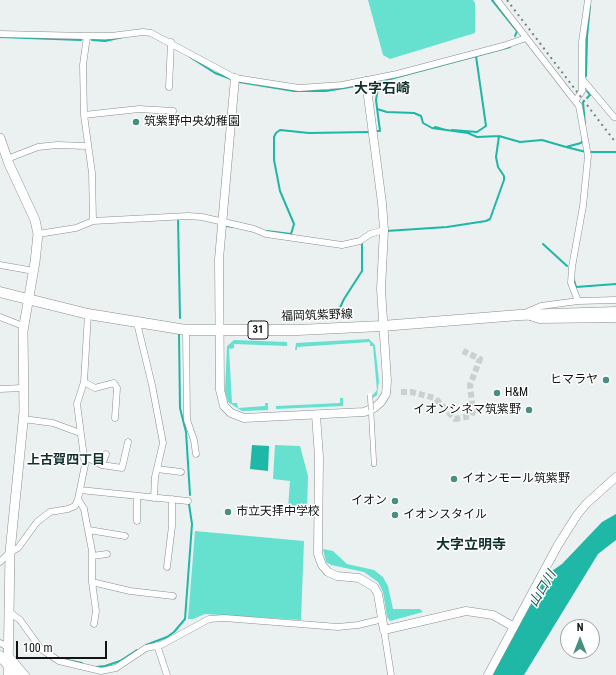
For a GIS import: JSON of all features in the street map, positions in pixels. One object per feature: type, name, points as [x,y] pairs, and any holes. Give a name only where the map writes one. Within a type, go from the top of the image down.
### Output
[{"type":"main road","points":[[0,138],[7,159],[35,220],[38,234],[34,271],[23,326],[23,419],[10,552],[8,612],[4,652],[8,675]]},
{"type":"main road","name":"福岡筑紫野線","points":[[0,292],[88,314],[186,330],[298,330],[382,326],[560,312],[616,306]]},
{"type":"main road","name":"福岡筑紫野線","points":[[560,312],[616,312]]},
{"type":"main road","points":[[4,652],[18,675]]},
{"type":"street","points":[[497,0],[576,100],[579,106],[588,156],[583,206],[572,267],[571,283],[578,301]]},
{"type":"street","points":[[576,100],[582,91],[582,42],[588,0]]},
{"type":"street","points":[[0,34],[111,36],[143,32],[160,36],[235,78],[299,88],[342,85],[366,81],[503,46],[526,38]]},
{"type":"street","points":[[87,36],[83,65],[84,115],[92,174],[93,221]]},
{"type":"street","points":[[170,88],[171,42]]},
{"type":"street","points":[[235,78],[219,258],[221,399],[231,413],[244,418],[364,412],[374,408],[381,402],[387,387],[382,326],[381,290],[384,230],[378,160],[366,81]]},
{"type":"street","points":[[582,79],[616,117]]},
{"type":"street","points":[[84,115],[139,109],[172,111]]},
{"type":"street","points":[[7,159],[38,147],[57,145],[87,146]]},
{"type":"street","points":[[38,234],[76,228],[93,221],[188,216],[202,217],[254,229],[266,234],[342,245],[360,241],[370,234],[384,230]]},
{"type":"street","points":[[0,265],[34,271]]},
{"type":"street","points":[[525,314],[541,306],[578,301],[616,300]]},
{"type":"street","points":[[0,562],[10,552],[18,548],[37,522],[50,512],[68,509],[75,506],[78,499],[85,465],[77,404],[84,382],[88,314]]},
{"type":"street","points":[[525,314],[539,320],[616,319]]},
{"type":"street","points":[[0,317],[23,326]]},
{"type":"street","points":[[137,323],[152,385],[163,444],[156,469],[154,498]]},
{"type":"street","points":[[186,330],[187,420],[194,440],[196,454]]},
{"type":"street","points":[[84,382],[95,388],[114,383],[117,388],[114,418]]},
{"type":"street","points":[[0,389],[23,388]]},
{"type":"street","points":[[370,395],[374,464]]},
{"type":"street","points":[[316,415],[319,457],[318,554],[322,565],[328,572],[337,576],[359,578],[374,587],[378,594],[392,675]]},
{"type":"street","points":[[23,419],[53,423],[80,433]]},
{"type":"street","points":[[84,456],[102,465],[122,468],[128,442]]},
{"type":"street","points":[[102,465],[106,454]]},
{"type":"street","points":[[156,469],[181,472]]},
{"type":"street","points":[[488,675],[558,545],[577,515],[586,504],[615,481]]},
{"type":"street","points":[[80,490],[188,500]]},
{"type":"street","points":[[137,496],[137,521]]},
{"type":"street","points":[[78,499],[84,509],[89,530],[92,556],[92,582],[96,612],[94,624]]},
{"type":"street","points":[[167,567],[172,526],[172,499]]},
{"type":"street","points":[[89,530],[125,536]]},
{"type":"street","points":[[92,556],[107,554]]},
{"type":"street","points":[[92,582],[130,591],[173,596]]},
{"type":"street","points":[[8,612],[20,620],[41,649],[59,661],[100,673],[116,668],[146,648],[157,645],[209,619],[224,618],[338,627],[358,625],[383,619]]},
{"type":"street","points":[[384,630],[466,612],[493,616],[514,627]]},
{"type":"street","points":[[157,645],[167,675]]},
{"type":"street","points":[[4,652],[26,675]]},
{"type":"shaded area","points":[[368,0],[473,0],[475,3],[475,33],[390,59],[383,55]]},
{"type":"shaded area","points":[[369,339],[375,345],[379,381],[377,395],[373,398],[372,396],[377,390],[373,346],[370,346],[370,342],[297,347],[297,350],[295,350],[296,343]]},
{"type":"shaded area","points":[[234,340],[287,342],[287,346],[234,344],[234,348],[229,349],[232,403],[237,403],[238,408],[265,406],[265,403],[268,403],[268,410],[242,411],[228,402],[225,391],[227,346]]},
{"type":"shaded area","points":[[340,398],[343,398],[343,406],[276,409],[276,406],[340,403]]},
{"type":"shaded area","points":[[275,445],[300,446],[308,476],[307,511],[288,508],[290,481],[273,479]]},
{"type":"shaded area","points":[[195,531],[304,541],[301,620],[205,614],[193,619],[188,619]]},
{"type":"shaded area","points":[[323,549],[333,551],[347,564],[374,570],[383,577],[388,586],[393,609],[420,609],[423,612],[390,621],[387,617],[383,592],[378,582],[364,572],[331,565],[326,562]]},
{"type":"water","points":[[252,445],[269,446],[268,471],[250,469]]},
{"type":"water","name":"山口川","points":[[616,514],[616,540],[598,554],[524,675],[491,675],[534,593],[549,573],[562,564],[602,522]]},
{"type":"waterway","points":[[492,0],[517,31],[515,36]]},
{"type":"waterway","points":[[586,76],[587,37],[590,6]]},
{"type":"waterway","points":[[0,37],[81,40]]},
{"type":"waterway","points":[[92,40],[105,41],[123,37]]},
{"type":"waterway","points":[[377,131],[380,131],[376,100],[379,82],[510,47]]},
{"type":"waterway","points":[[452,130],[477,132],[486,126],[476,56]]},
{"type":"waterway","points":[[190,57],[215,73],[231,79]]},
{"type":"waterway","points":[[239,82],[294,91],[326,91],[362,85]]},
{"type":"waterway","points":[[371,84],[379,82]]},
{"type":"waterway","points":[[587,91],[590,95],[587,98]]},
{"type":"waterway","points":[[583,102],[585,124]]},
{"type":"waterway","points":[[377,109],[387,112],[414,113],[421,116],[423,123],[432,128],[468,133],[477,137],[499,136],[520,142],[542,140],[566,147],[581,143],[583,140]]},
{"type":"waterway","points":[[435,127],[446,130]]},
{"type":"waterway","points":[[267,231],[291,234],[294,224],[280,191],[274,160],[274,137],[276,133],[280,130],[309,133],[369,132]]},
{"type":"waterway","points":[[386,231],[447,227],[486,221],[490,219],[504,180],[504,176],[498,167],[496,157],[499,136]]},
{"type":"waterway","points":[[566,147],[586,152],[616,152]]},
{"type":"waterway","points":[[178,218],[180,318]]},
{"type":"waterway","points":[[226,226],[234,227]]},
{"type":"waterway","points":[[337,314],[344,299],[362,271],[362,242]]},
{"type":"waterway","points":[[543,244],[567,266]]},
{"type":"waterway","points":[[574,280],[576,287],[616,284]]},
{"type":"waterway","points":[[179,334],[180,408],[186,432],[190,495]]},
{"type":"waterway","points":[[146,645],[167,637],[174,632],[185,619],[192,524],[189,504]]},
{"type":"waterway","points":[[96,667],[105,666],[120,661],[137,650]]},
{"type":"waterway","points":[[67,660],[82,663]]},
{"type":"tunnel","points":[[401,392],[411,392],[435,398],[455,419],[471,416],[473,412],[470,385],[480,359],[463,351]]},
{"type":"railway","points":[[507,0],[616,143]]},
{"type":"place","name":"筑紫野中央幼稚園","points":[[136,122]]},
{"type":"place","name":"ヒマラヤ","points":[[606,380]]},
{"type":"place","name":"H&M","points":[[497,393]]},
{"type":"place","name":"イオンシネマ筑紫野","points":[[529,410]]},
{"type":"place","name":"イオンモール筑紫野","points":[[454,479]]},
{"type":"place","name":"イオン","points":[[395,501]]},
{"type":"place","name":"市立天拝中学校","points":[[228,512]]},
{"type":"place","name":"イオンスタイル","points":[[395,515]]},
{"type":"district","name":"大字石崎","points":[[382,89]]},
{"type":"district","name":"上古賀四丁目","points":[[66,461]]},
{"type":"district","name":"大字立明寺","points":[[471,545]]}]
